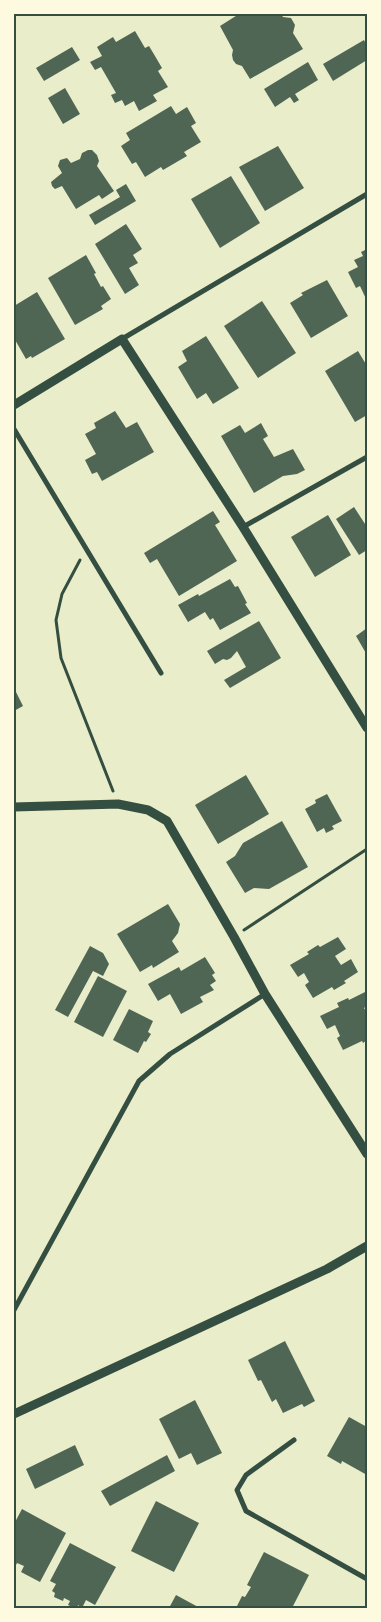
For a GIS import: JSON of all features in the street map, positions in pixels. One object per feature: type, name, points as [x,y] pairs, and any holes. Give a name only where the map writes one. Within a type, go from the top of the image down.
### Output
[{"type":"street","points":[[14,405],[367,194]]},
{"type":"street","points":[[122,339],[243,527],[367,728]]},
{"type":"street","points":[[14,429],[161,672]]},
{"type":"street","points":[[243,527],[367,457]]},
{"type":"street","points":[[15,808],[118,804],[148,810],[166,821],[266,994],[367,1154]]},
{"type":"street","points":[[14,1310],[139,1081],[170,1054],[266,994]]},
{"type":"street","points":[[14,1414],[327,1269],[367,1246]]},
{"type":"street","points":[[294,1440],[246,1476],[237,1490],[246,1511],[367,1579]]},
{"type":"path","points":[[86,549],[62,594],[56,620],[61,658],[118,804]]},
{"type":"path","points":[[234,936],[367,849]]},
{"type":"building","points":[[239,14],[281,14],[283,17],[291,18],[295,25],[293,33],[303,49],[250,79],[242,66],[236,64],[233,60],[233,50],[220,26]]},
{"type":"building","points":[[135,31],[145,48],[149,46],[155,56],[162,68],[158,71],[168,87],[153,95],[157,101],[139,111],[134,101],[125,106],[122,100],[115,103],[111,95],[116,93],[101,67],[95,70],[90,62],[102,56],[97,47],[113,37],[116,42]]},
{"type":"building","points":[[364,40],[367,46],[367,60],[333,81],[323,64]]},
{"type":"building","points":[[72,47],[80,60],[44,81],[36,68]]},
{"type":"building","points":[[308,62],[318,80],[295,94],[299,100],[294,103],[290,97],[275,107],[264,89]]},
{"type":"building","points":[[65,88],[80,114],[63,124],[48,98]]},
{"type":"building","points":[[171,106],[176,114],[187,107],[196,123],[191,126],[201,142],[184,152],[187,156],[163,170],[161,167],[145,177],[136,162],[132,164],[121,146],[130,140],[126,133]]},
{"type":"building","points":[[278,146],[304,188],[265,211],[239,167]]},
{"type":"building","points":[[92,150],[97,155],[99,161],[97,166],[114,191],[102,199],[99,195],[76,209],[62,186],[55,189],[51,182],[62,173],[58,166],[60,160],[67,158],[71,163],[80,159],[82,153]]},
{"type":"building","points":[[231,176],[260,223],[220,248],[191,199]]},
{"type":"building","points":[[126,184],[136,201],[95,225],[89,215],[120,197],[116,190]]},
{"type":"building","points":[[126,224],[142,249],[133,255],[138,263],[129,268],[139,285],[125,294],[95,244]]},
{"type":"building","points":[[367,249],[367,301],[360,286],[356,288],[348,272],[358,267],[354,260],[363,256],[361,252]]},
{"type":"building","points":[[86,255],[101,287],[103,286],[111,299],[101,306],[103,309],[75,325],[48,278]]},
{"type":"building","points":[[327,280],[348,316],[311,338],[290,303],[303,295],[301,293]]},
{"type":"building","points":[[37,292],[65,339],[32,358],[31,356],[26,359],[14,338],[14,306]]},
{"type":"building","points":[[262,301],[296,353],[258,378],[224,326]]},
{"type":"building","points":[[206,336],[239,388],[213,404],[206,393],[197,399],[178,367],[187,361],[182,351]]},
{"type":"building","points":[[358,351],[367,366],[367,415],[355,422],[325,371]]},
{"type":"building","points":[[115,411],[126,428],[137,422],[154,452],[102,481],[97,472],[92,474],[85,460],[96,454],[85,434],[96,428],[94,423]]},
{"type":"building","points":[[261,423],[268,436],[263,439],[274,457],[293,449],[305,470],[297,474],[283,476],[254,493],[221,436],[240,425],[245,433]]},
{"type":"building","points":[[354,507],[367,527],[367,550],[359,555],[336,519]]},
{"type":"building","points":[[213,511],[220,522],[215,525],[237,561],[179,596],[157,559],[150,563],[144,553]]},
{"type":"building","points":[[328,515],[351,555],[315,577],[291,537]]},
{"type":"building","points":[[230,579],[235,587],[238,586],[247,603],[245,604],[251,613],[220,630],[213,618],[210,620],[205,612],[188,622],[178,605]]},
{"type":"building","points":[[259,621],[281,658],[230,688],[224,680],[246,667],[237,651],[231,658],[223,659],[215,664],[207,651]]},
{"type":"building","points":[[367,628],[367,655],[356,636]]},
{"type":"building","points":[[14,688],[23,706],[14,711]]},
{"type":"building","points":[[246,775],[269,814],[218,844],[195,805]]},
{"type":"building","points":[[327,794],[342,821],[332,826],[334,829],[326,833],[324,828],[317,832],[305,809],[316,803],[315,800]]},
{"type":"building","points":[[282,821],[308,867],[269,889],[254,888],[245,893],[226,862],[235,856],[243,843]]},
{"type":"building","points":[[168,904],[180,924],[178,933],[172,941],[179,952],[153,968],[152,965],[140,972],[117,934]]},
{"type":"building","points":[[338,937],[346,949],[335,956],[341,965],[351,959],[358,972],[344,981],[346,983],[334,990],[332,987],[313,998],[305,985],[309,982],[304,973],[298,977],[290,965],[309,954],[307,952],[318,945],[320,947]]},
{"type":"building","points":[[90,946],[103,953],[109,964],[103,976],[93,971],[68,1017],[55,1010]]},
{"type":"building","points":[[205,957],[215,973],[212,975],[216,981],[210,985],[214,990],[200,997],[203,1002],[181,1014],[170,994],[158,1001],[148,984],[179,967],[181,971]]},
{"type":"building","points":[[98,976],[127,991],[103,1037],[74,1022]]},
{"type":"building","points":[[367,991],[367,1006],[364,1008],[367,1013],[367,1040],[343,1050],[337,1038],[340,1036],[335,1025],[327,1029],[320,1016],[339,1007],[337,1003],[348,998],[349,1000]]},
{"type":"building","points":[[129,1009],[153,1021],[148,1032],[151,1034],[146,1042],[144,1041],[138,1053],[113,1040]]},
{"type":"building","points":[[285,1341],[315,1401],[304,1407],[302,1404],[283,1413],[276,1399],[272,1402],[261,1380],[258,1381],[248,1360]]},
{"type":"building","points":[[195,1400],[222,1453],[197,1465],[191,1453],[179,1459],[159,1419]]},
{"type":"building","points":[[349,1417],[367,1427],[367,1475],[342,1461],[341,1464],[327,1456]]},
{"type":"building","points":[[75,1445],[84,1465],[35,1489],[26,1469]]},
{"type":"building","points":[[167,1455],[175,1471],[110,1506],[101,1491]]},
{"type":"building","points":[[156,1501],[199,1523],[174,1572],[131,1551]]},
{"type":"building","points":[[22,1509],[66,1533],[40,1582],[21,1572],[24,1566],[17,1563],[14,1569],[14,1524]]},
{"type":"building","points":[[70,1543],[116,1567],[95,1605],[86,1600],[82,1608],[78,1605],[75,1608],[68,1605],[70,1601],[64,1598],[63,1601],[54,1597],[55,1593],[52,1591],[56,1584],[50,1581]]},
{"type":"building","points":[[264,1552],[309,1575],[292,1608],[287,1606],[286,1608],[236,1608],[242,1596],[245,1597],[251,1587],[247,1585]]},
{"type":"building","points":[[176,1595],[200,1608],[169,1608]]}]
